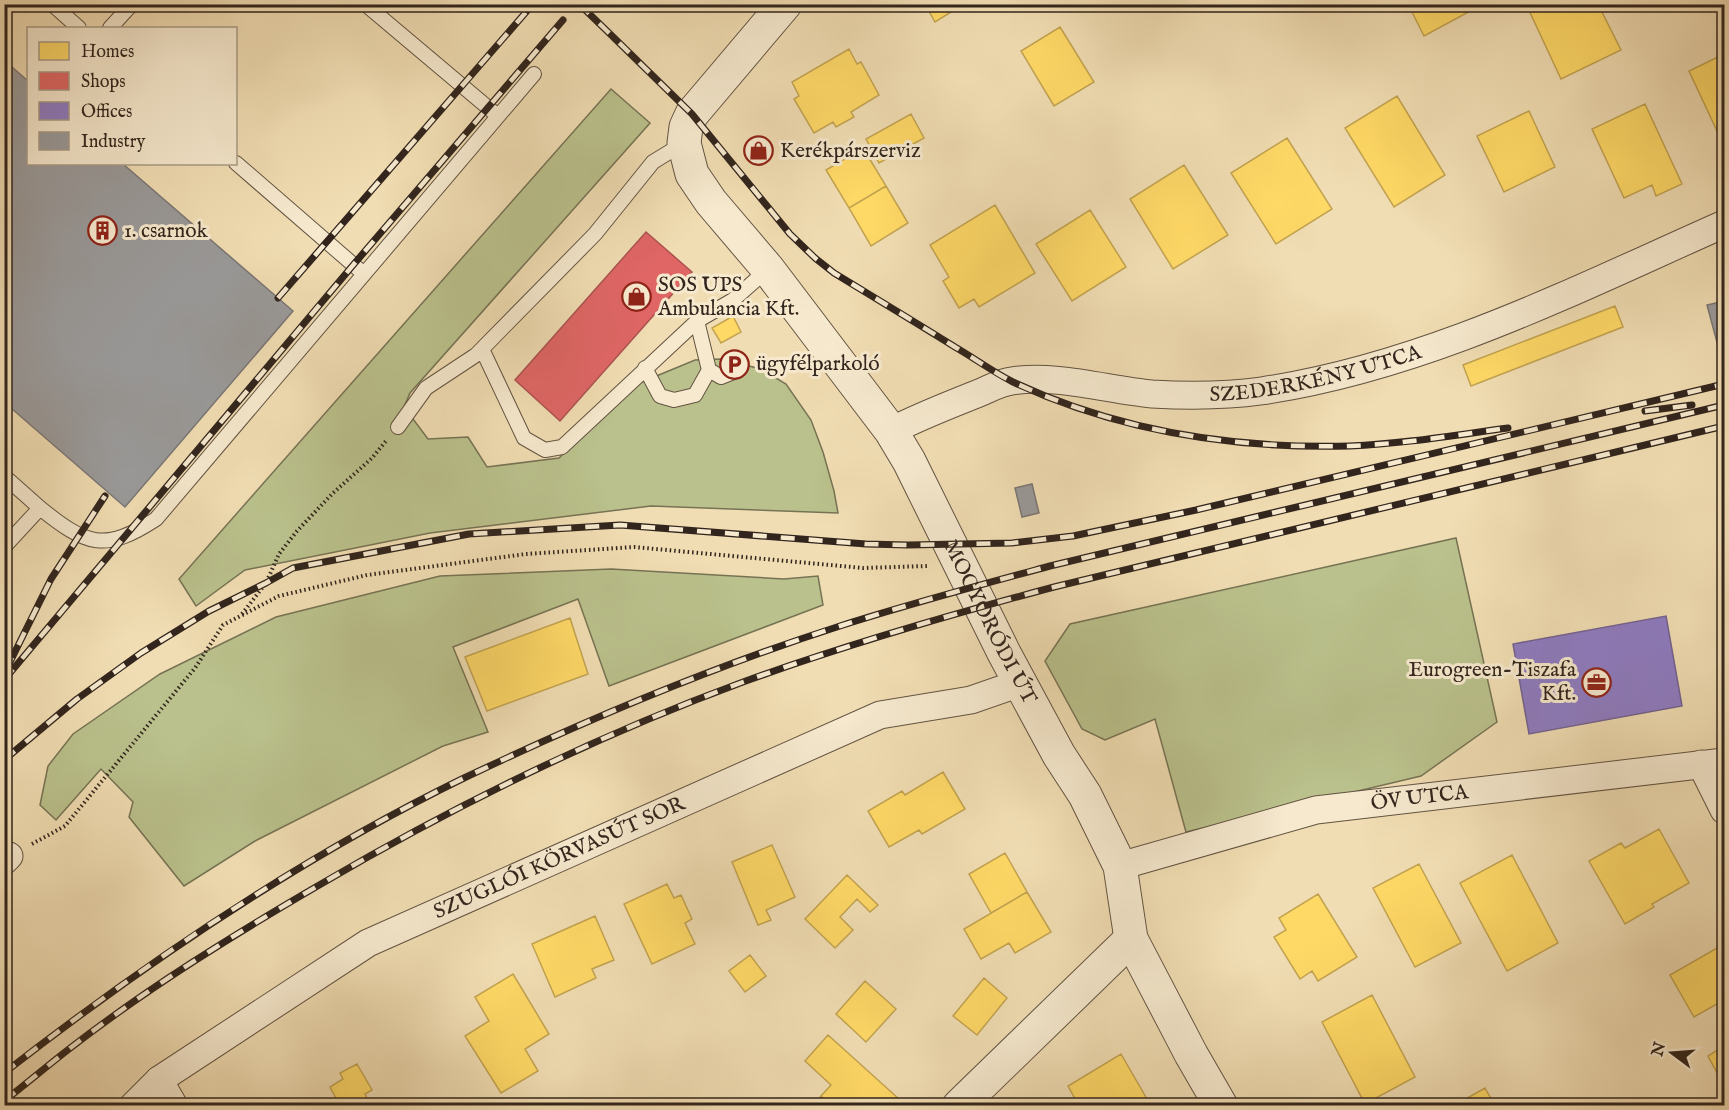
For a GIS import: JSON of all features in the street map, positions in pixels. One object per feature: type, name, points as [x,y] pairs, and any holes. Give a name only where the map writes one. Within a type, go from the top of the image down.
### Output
[{"type":"street","points":[[684,143],[692,114],[785,4]]},
{"type":"street","name":"MOGYORÓDI ÚT","points":[[684,143],[692,174],[711,202],[768,269],[891,431],[925,492],[1020,683],[1059,754],[1085,795],[1120,866],[1131,939],[1221,1106]]},
{"type":"street","name":"SZEDERKÉNY UTCA","points":[[891,431],[920,416],[1011,381],[1049,380],[1152,394],[1228,394],[1261,391],[1346,373],[1400,358],[1502,322],[1725,224]]},
{"type":"street","name":"SZUGLÓI KÖRVASÚT SOR","points":[[133,1106],[159,1080],[368,943],[880,715],[971,700],[1020,683]]},
{"type":"street","points":[[1713,763],[1725,810]]},
{"type":"street","name":"ÖV UTCA","points":[[1120,866],[1316,810],[1713,763]]},
{"type":"street","points":[[959,1106],[1131,939]]},
{"type":"street","points":[[159,1080],[174,1106]]},
{"type":"lane","points":[[52,4],[78,27]]},
{"type":"lane","points":[[111,27],[132,4]]},
{"type":"lane","points":[[365,4],[498,116]]},
{"type":"lane","points":[[4,476],[65,528],[92,540],[107,540],[125,536],[156,519],[534,74]]},
{"type":"lane","points":[[398,427],[426,388],[476,355],[595,234],[654,162],[684,143]]},
{"type":"lane","points":[[237,164],[364,274]]},
{"type":"lane","points":[[482,349],[524,438],[545,450],[562,447],[697,321],[733,300],[768,269]]},
{"type":"lane","points":[[645,368],[660,396],[674,400],[695,395],[709,370],[697,321]]},
{"type":"lane","points":[[709,370],[721,377],[736,371]]},
{"type":"lane","points":[[4,547],[40,508]]},
{"type":"path","points":[[240,617],[266,583],[279,555],[297,531],[333,493],[372,458],[398,427]]},
{"type":"path","points":[[12,854],[65,826],[195,668],[223,625],[279,596],[367,574],[538,553],[634,546],[863,568],[960,565]]},
{"type":"green space","points":[[611,89],[650,123],[410,393],[404,407],[428,439],[468,437],[487,467],[559,458],[630,387],[695,360],[721,359],[761,369],[786,384],[811,420],[823,452],[838,513],[651,506],[430,533],[245,570],[196,606],[179,579]]},
{"type":"green space","points":[[1456,538],[1497,722],[1421,776],[1186,832],[1155,719],[1105,740],[1082,729],[1045,661],[1070,624]]},
{"type":"green space","points":[[611,569],[784,579],[818,576],[823,605],[609,686],[578,599],[453,647],[488,732],[443,746],[255,841],[184,886],[129,817],[133,802],[101,769],[56,820],[40,805],[48,766],[73,734],[160,674],[276,617],[440,576]]},
{"type":"building: Homes","points":[[925,4],[964,4],[935,22]]},
{"type":"building: Homes","points":[[1408,4],[1474,4],[1476,8],[1424,36]]},
{"type":"building: Homes","points":[[1526,4],[1608,4],[1600,8],[1621,50],[1561,79]]},
{"type":"building: Homes","points":[[1060,27],[1094,82],[1054,106],[1021,51]]},
{"type":"building: Homes","points":[[849,49],[857,64],[861,62],[879,95],[851,112],[854,117],[836,127],[833,122],[814,133],[794,99],[799,96],[792,82]]},
{"type":"building: Homes","points":[[1724,54],[1724,146],[1689,71]]},
{"type":"building: Homes","points":[[1397,96],[1445,175],[1394,207],[1345,128]]},
{"type":"building: Homes","points":[[1645,104],[1682,184],[1656,196],[1652,185],[1624,198],[1592,129]]},
{"type":"building: Homes","points":[[1529,111],[1555,167],[1504,192],[1477,136]]},
{"type":"building: Homes","points":[[911,114],[924,138],[879,163],[866,139]]},
{"type":"building: Homes","points":[[1287,138],[1332,209],[1276,244],[1231,173]]},
{"type":"building: Homes","points":[[863,148],[886,186],[849,208],[826,170]]},
{"type":"building: Homes","points":[[1184,165],[1228,235],[1173,269],[1130,199]]},
{"type":"building: Homes","points":[[886,186],[908,223],[871,246],[849,208]]},
{"type":"building: Homes","points":[[995,205],[1035,273],[979,307],[974,299],[959,308],[943,281],[949,277],[930,245]]},
{"type":"building: Homes","points":[[1090,210],[1126,267],[1072,301],[1036,244]]},
{"type":"building: Homes","points":[[1615,306],[1623,327],[1471,386],[1463,365]]},
{"type":"building: Homes","points":[[733,316],[741,332],[721,343],[712,328]]},
{"type":"building: Homes","points":[[570,618],[588,674],[487,711],[465,657]]},
{"type":"building: Homes","points":[[943,772],[965,809],[922,834],[919,830],[889,847],[868,811],[902,791],[905,795]]},
{"type":"building: Homes","points":[[1659,829],[1689,883],[1652,904],[1654,907],[1625,924],[1589,861],[1621,843],[1625,848]]},
{"type":"building: Homes","points":[[772,845],[795,897],[766,910],[771,920],[758,925],[732,862]]},
{"type":"building: Homes","points":[[1005,853],[1027,892],[991,913],[969,874]]},
{"type":"building: Homes","points":[[1512,855],[1558,943],[1507,971],[1460,883]]},
{"type":"building: Homes","points":[[1419,864],[1461,943],[1415,967],[1373,888]]},
{"type":"building: Homes","points":[[847,875],[878,905],[870,912],[857,899],[840,917],[853,930],[835,948],[805,919]]},
{"type":"building: Homes","points":[[667,884],[674,898],[681,895],[692,919],[685,923],[695,944],[652,964],[624,904]]},
{"type":"building: Homes","points":[[1027,892],[1051,932],[1015,953],[1009,943],[981,959],[964,929]]},
{"type":"building: Homes","points":[[1318,894],[1357,957],[1318,981],[1312,971],[1300,979],[1274,937],[1286,930],[1279,918]]},
{"type":"building: Homes","points":[[595,916],[614,960],[592,969],[596,978],[555,997],[532,944]]},
{"type":"building: Homes","points":[[1724,944],[1724,1000],[1694,1017],[1670,975]]},
{"type":"building: Homes","points":[[750,955],[766,976],[745,992],[729,971]]},
{"type":"building: Homes","points":[[513,974],[549,1034],[525,1049],[538,1071],[501,1093],[465,1036],[489,1021],[475,997]]},
{"type":"building: Homes","points":[[984,978],[1007,998],[977,1035],[953,1016]]},
{"type":"building: Homes","points":[[865,981],[896,1009],[866,1042],[836,1014]]},
{"type":"building: Homes","points":[[1372,995],[1415,1077],[1365,1104],[1322,1022]]},
{"type":"building: Homes","points":[[828,1035],[899,1099],[893,1106],[832,1106],[821,1096],[831,1085],[805,1061]]},
{"type":"building: Homes","points":[[1724,1046],[1724,1086],[1708,1056]]},
{"type":"building: Homes","points":[[1121,1054],[1151,1106],[1079,1106],[1068,1086]]},
{"type":"building: Homes","points":[[357,1064],[372,1090],[365,1094],[371,1106],[340,1106],[330,1087],[343,1079],[340,1073]]},
{"type":"building: Homes","points":[[1485,1088],[1495,1106],[1453,1106]]},
{"type":"building: Homes","points":[[821,1096],[832,1106],[812,1106]]},
{"type":"building: Shops","points":[[646,232],[692,272],[560,421],[515,380]]},
{"type":"building: Offices","points":[[1666,616],[1682,706],[1529,734],[1513,644]]},
{"type":"building: Industry","name":"1. csarnok","points":[[4,60],[27,80],[27,165],[124,165],[293,311],[125,507],[4,402]]},
{"type":"building: Industry","points":[[1724,301],[1724,344],[1718,346],[1707,305]]},
{"type":"building: Industry","points":[[1032,484],[1039,513],[1022,517],[1015,488]]},
{"type":"railway","points":[[278,298],[533,4]]},
{"type":"railway","points":[[579,4],[692,114],[790,234],[815,258],[834,273],[1013,382],[1053,399],[1135,425],[1177,434],[1263,444],[1370,445],[1508,428]]},
{"type":"railway","points":[[4,680],[563,20]]},
{"type":"railway","points":[[4,760],[77,699],[141,653],[209,611],[293,568],[469,534],[620,525],[866,544],[1012,543],[1073,536],[1196,510],[1724,384]]},
{"type":"railway","points":[[1645,411],[1692,405]]},
{"type":"railway","points":[[4,1073],[58,1031],[170,952],[284,877],[343,842],[403,809],[510,756],[697,677],[840,626],[1050,566],[1724,405]]},
{"type":"railway","points":[[4,1101],[99,1026],[161,983],[321,884],[475,800],[580,749],[688,703],[781,668],[859,643],[1054,587],[1724,426]]},
{"type":"railway","points":[[6,670],[51,579],[105,496]]},
{"type":"place","name":"Kerékpárszerviz","points":[[759,151]]},
{"type":"place","name":"1. csarnok","points":[[103,231]]},
{"type":"place","name":"SOS UPS Ambulancia Kft.","points":[[637,297]]},
{"type":"place","name":"ügyfélparkoló","points":[[735,364]]},
{"type":"place","name":"Eurogreen-Tiszafa Kft.","points":[[1597,682]]}]
